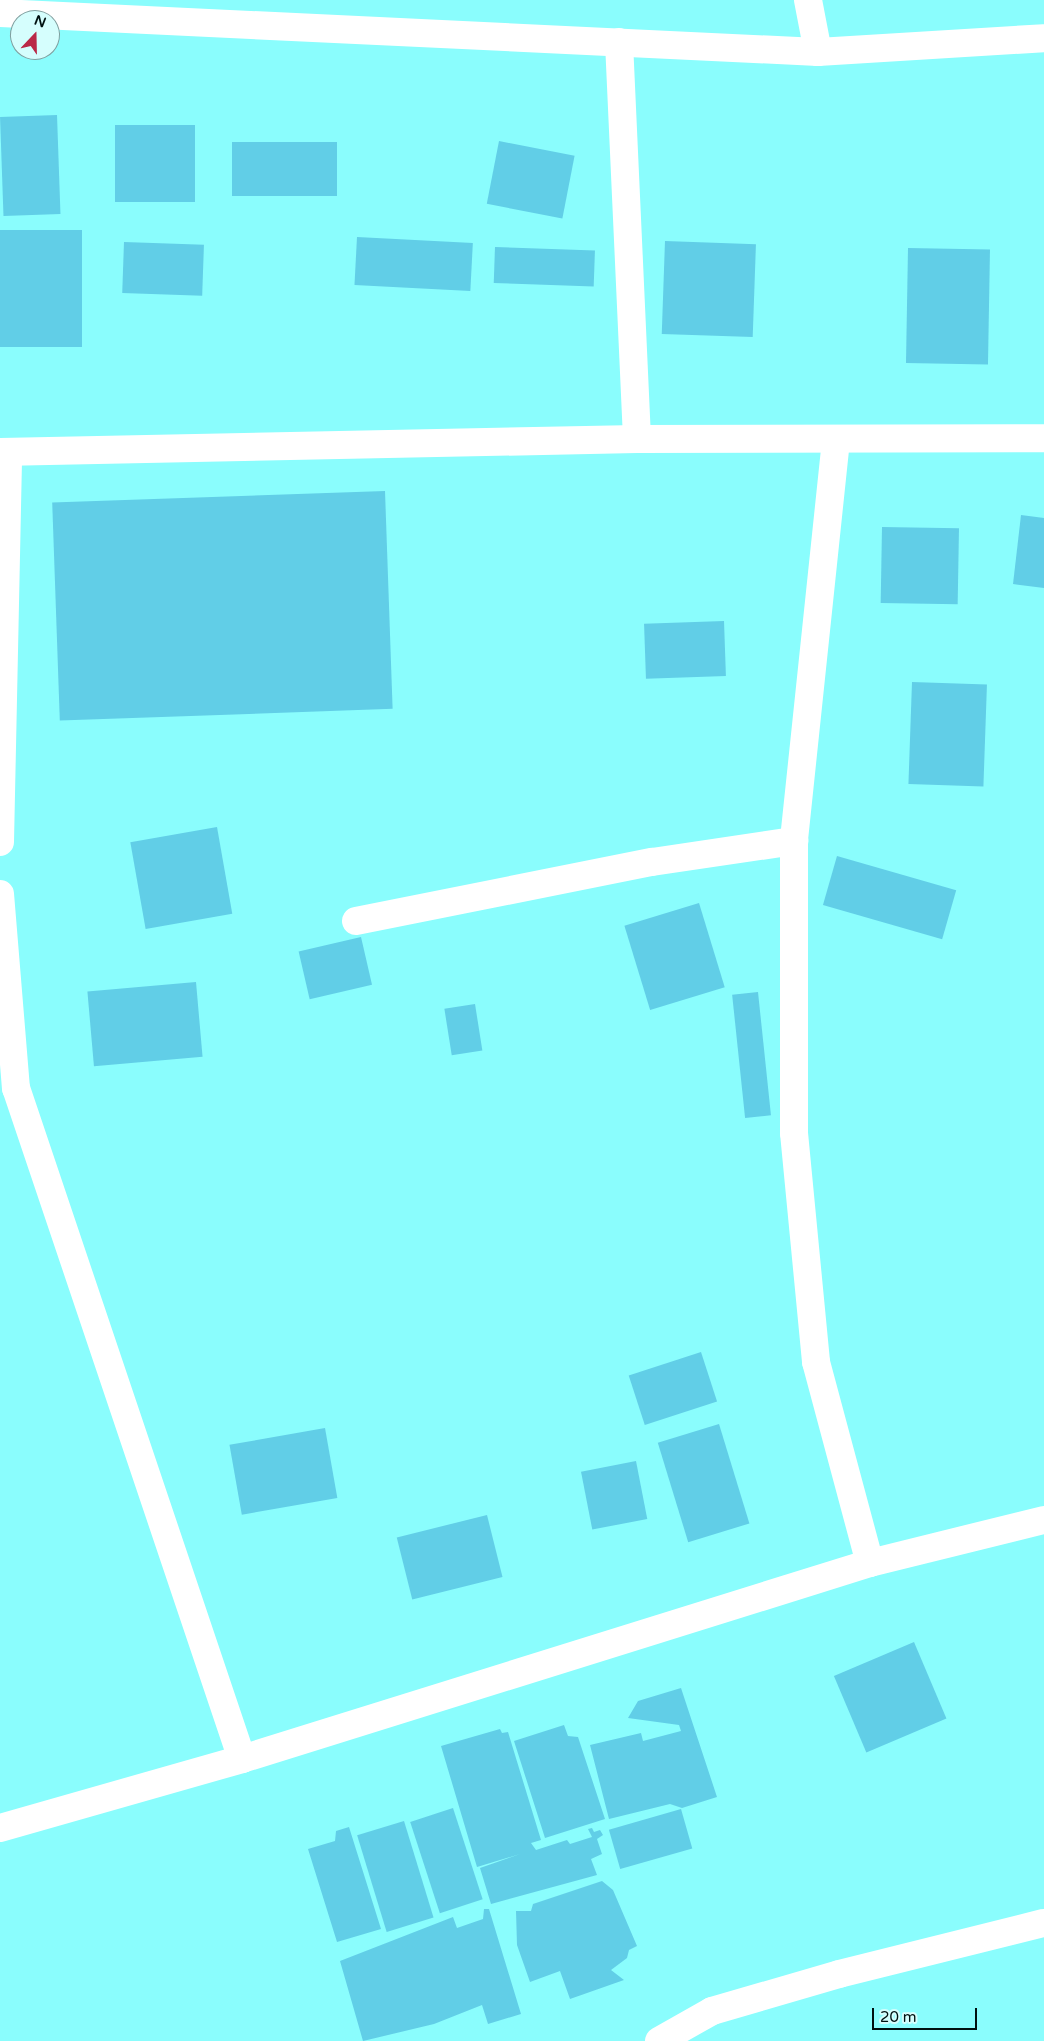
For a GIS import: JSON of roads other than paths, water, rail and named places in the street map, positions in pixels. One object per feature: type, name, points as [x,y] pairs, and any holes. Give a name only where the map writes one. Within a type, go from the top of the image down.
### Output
[{"type":"street","points":[[808,0],[818,52]]},
{"type":"street","points":[[0,13],[818,52],[1044,38]]},
{"type":"street","points":[[618,42],[636,439]]},
{"type":"street","points":[[0,842],[4,452],[636,439],[1044,438]]},
{"type":"street","points":[[836,440],[794,841],[794,1133],[816,1362],[870,1563]]},
{"type":"street","points":[[356,920],[652,862],[794,841]]},
{"type":"street","points":[[0,894],[16,1088],[242,1759]]},
{"type":"street","points":[[0,1828],[242,1759],[870,1563],[1044,1520]]},
{"type":"street","points":[[659,2041],[712,2011],[839,1974],[1044,1922]]}]
